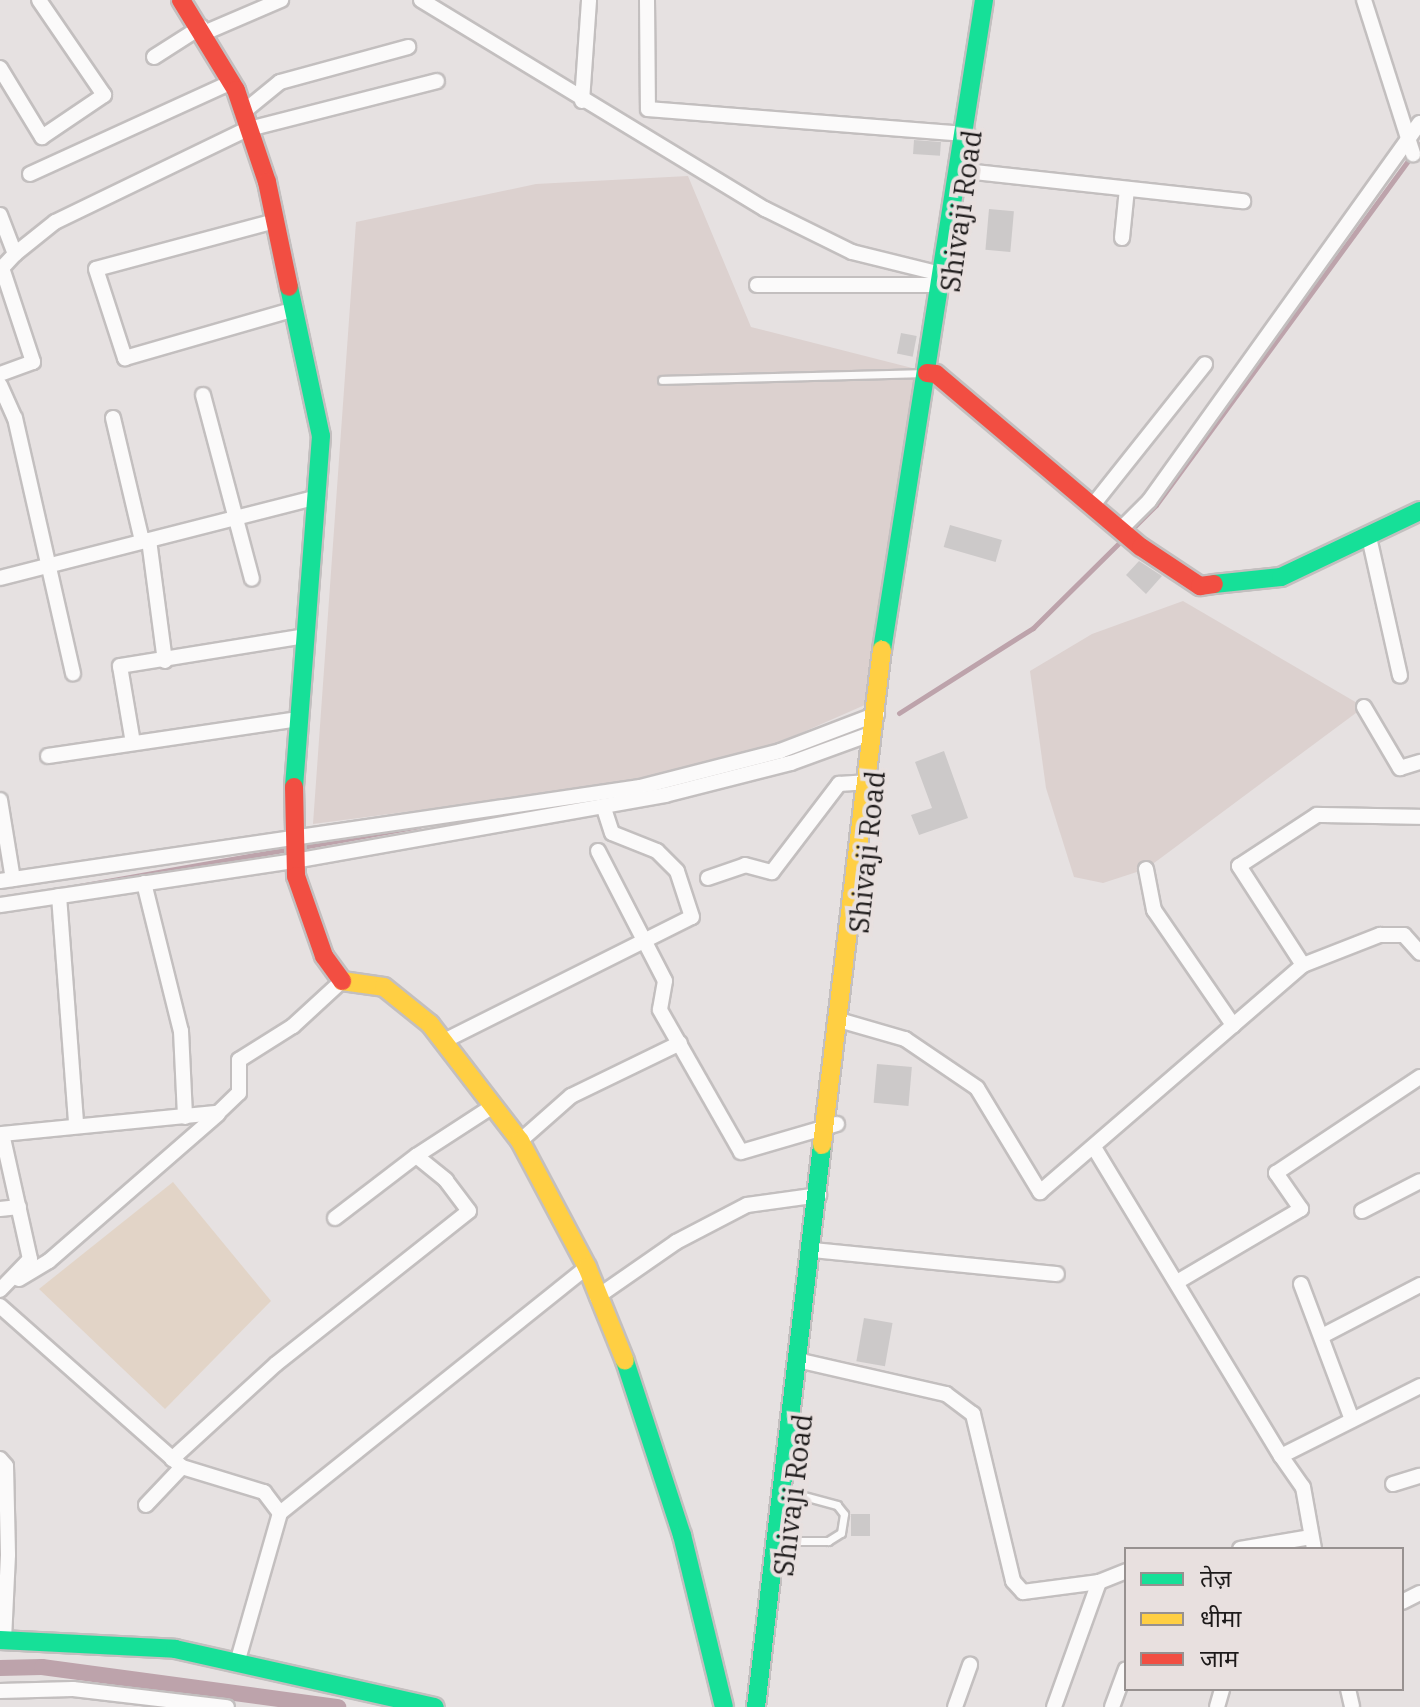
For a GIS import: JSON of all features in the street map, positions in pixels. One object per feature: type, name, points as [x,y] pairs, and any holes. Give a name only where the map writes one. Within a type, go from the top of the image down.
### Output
[{"type":"street","points":[[0,68],[42,137],[104,95],[39,0]]},
{"type":"street","points":[[181,0],[203,30],[232,82],[243,122],[267,182],[321,436],[298,719],[292,838],[295,860],[324,956],[342,981],[384,987],[444,1041],[520,1141],[587,1267],[597,1297],[614,1326],[682,1535],[724,1707]]},
{"type":"street","points":[[154,57],[203,30],[281,0]]},
{"type":"street","points":[[421,0],[752,202],[827,240],[891,264],[944,279]]},
{"type":"street","points":[[582,101],[589,0]]},
{"type":"street","points":[[647,0],[648,109],[967,134]]},
{"type":"street","points":[[982,39],[984,0]]},
{"type":"street","name":"Shivaji Road","points":[[766,1707],[782,1542],[833,1123],[876,724],[982,39],[992,0]]},
{"type":"street","points":[[1364,0],[1409,148]]},
{"type":"street","points":[[243,122],[280,82],[408,47]]},
{"type":"street","points":[[0,374],[33,362],[2,268],[55,222],[243,122],[437,81]]},
{"type":"street","points":[[30,174],[232,82]]},
{"type":"street","points":[[1122,531],[1149,501],[1409,148],[1420,123]]},
{"type":"street","points":[[961,171],[1243,201]]},
{"type":"street","points":[[1122,238],[1127,189]]},
{"type":"street","points":[[0,215],[15,254]]},
{"type":"street","points":[[275,221],[96,269],[125,358],[295,309]]},
{"type":"street","points":[[757,285],[944,279]]},
{"type":"street","points":[[1093,505],[1205,364]]},
{"type":"street","points":[[932,373],[1141,547],[1200,586],[1281,577],[1420,511]]},
{"type":"street","points":[[0,385],[15,418],[51,566],[73,674]]},
{"type":"street","points":[[203,395],[252,579]]},
{"type":"street","points":[[113,418],[146,540],[165,661]]},
{"type":"street","points":[[0,578],[318,497]]},
{"type":"street","points":[[1369,537],[1400,676]]},
{"type":"street","points":[[133,743],[120,666],[306,636]]},
{"type":"street","points":[[1364,707],[1400,768],[1420,762]]},
{"type":"street","points":[[48,756],[133,743],[182,740],[298,719]]},
{"type":"street","points":[[876,724],[865,782],[844,1021],[905,1039],[977,1088],[1040,1192],[1095,1149],[1303,965],[1380,935],[1404,935],[1420,953]]},
{"type":"street","points":[[0,905],[295,860],[603,806],[736,779],[876,724]]},
{"type":"street","points":[[0,800],[7,880],[640,787],[876,724]]},
{"type":"street","points":[[708,878],[745,865],[772,872],[839,784],[865,782]]},
{"type":"street","points":[[444,1041],[692,917],[677,871],[657,851],[612,833],[603,806]]},
{"type":"street","points":[[1303,965],[1239,866],[1317,815],[1420,817]]},
{"type":"street","points":[[598,851],[665,981],[660,1010],[741,1152],[833,1123],[819,1195],[817,1250],[1057,1274]]},
{"type":"street","points":[[1146,869],[1154,910],[1233,1025]]},
{"type":"street","points":[[144,883],[181,1031],[185,1117]]},
{"type":"street","points":[[59,896],[76,1124]]},
{"type":"street","points":[[0,1291],[49,1261],[218,1113],[239,1093],[239,1060],[293,1026],[342,981]]},
{"type":"street","points":[[520,1141],[571,1096],[680,1043]]},
{"type":"street","points":[[1177,1282],[1301,1209],[1276,1173],[1420,1077]]},
{"type":"street","points":[[335,1218],[416,1156],[493,1106]]},
{"type":"street","points":[[0,1291],[30,1259],[1,1134],[76,1124],[218,1113]]},
{"type":"street","points":[[1095,1149],[1281,1456],[1303,1487],[1313,1543],[1264,1547]]},
{"type":"street","points":[[146,1505],[177,1463],[276,1364],[469,1211],[446,1180],[416,1156]]},
{"type":"street","points":[[1362,1211],[1420,1181]]},
{"type":"street","points":[[597,1297],[676,1242],[747,1205],[819,1195]]},
{"type":"street","points":[[0,1209],[19,1207]]},
{"type":"street","points":[[237,1663],[280,1513],[587,1267]]},
{"type":"street","points":[[1301,1284],[1324,1335],[1352,1420]]},
{"type":"street","points":[[1324,1335],[1420,1285]]},
{"type":"street","points":[[0,1306],[177,1463],[264,1492],[280,1513]]},
{"type":"street","points":[[803,1361],[946,1394],[973,1414],[1013,1581],[1023,1592],[1099,1582],[1124,1572]]},
{"type":"street","points":[[1281,1456],[1420,1386]]},
{"type":"street","points":[[0,1459],[6,1466],[8,1555],[2,1640],[175,1649],[435,1707]]},
{"type":"street","points":[[1393,1484],[1420,1476]]},
{"type":"street","points":[[756,1707],[782,1542]]},
{"type":"street","points":[[1054,1707],[1099,1582]]},
{"type":"street","points":[[955,1707],[970,1665]]},
{"type":"street","points":[[1112,1707],[1124,1674]]},
{"type":"street","points":[[0,1691],[73,1689],[227,1707]]},
{"type":"lane","points":[[662,380],[932,373]]},
{"type":"lane","points":[[782,1542],[828,1541],[841,1533],[844,1514],[837,1505],[788,1492]]},
{"type":"shaded area","points":[[688,176],[751,327],[924,371],[867,704],[776,744],[627,783],[313,824],[356,222],[536,184]]},
{"type":"shaded area","points":[[1183,601],[1364,707],[1146,869],[1103,883],[1074,877],[1046,788],[1030,671],[1092,634]]},
{"type":"shaded area","points":[[173,1182],[271,1301],[165,1409],[39,1289]]},
{"type":"building","points":[[914,140],[941,142],[940,156],[913,154]]},
{"type":"building","points":[[989,209],[1014,211],[1010,252],[985,250]]},
{"type":"building","points":[[901,333],[917,336],[913,357],[897,354]]},
{"type":"building","points":[[950,525],[1002,540],[996,562],[944,547]]},
{"type":"building","points":[[1139,561],[1162,576],[1146,594],[1126,575]]},
{"type":"building","points":[[944,751],[968,818],[919,835],[911,815],[932,808],[915,762]]},
{"type":"building","points":[[877,1064],[912,1067],[908,1106],[874,1103]]},
{"type":"building","points":[[864,1318],[893,1323],[885,1366],[856,1361]]},
{"type":"building","points":[[851,1514],[870,1514],[870,1536],[851,1536]]},
{"type":"waterway","points":[[1131,530],[1156,505],[1420,144]]},
{"type":"waterway","points":[[899,713],[1033,628],[1124,538]]},
{"type":"waterway","points":[[302,847],[419,826]]},
{"type":"waterway","points":[[62,889],[288,849]]},
{"type":"waterway","points":[[0,1668],[42,1667],[338,1707]]},
{"type":"traffic: fast","points":[[882,650],[984,0]]},
{"type":"traffic: fast","points":[[289,287],[321,436],[294,787]]},
{"type":"traffic: fast","points":[[1214,584],[1281,577],[1420,511]]},
{"type":"traffic: fast","points":[[756,1707],[822,1145]]},
{"type":"traffic: fast","points":[[625,1361],[682,1535],[724,1707]]},
{"type":"traffic: fast","points":[[0,1640],[175,1649],[435,1707]]},
{"type":"traffic: slow","points":[[822,1145],[882,650]]},
{"type":"traffic: slow","points":[[342,981],[384,987],[430,1024],[520,1141],[587,1267],[625,1361]]},
{"type":"traffic: jam","points":[[181,0],[236,90],[267,182],[289,287]]},
{"type":"traffic: jam","points":[[927,373],[936,374],[1141,547],[1200,586],[1214,584]]},
{"type":"traffic: jam","points":[[294,787],[296,876],[324,956],[342,981]]}]
